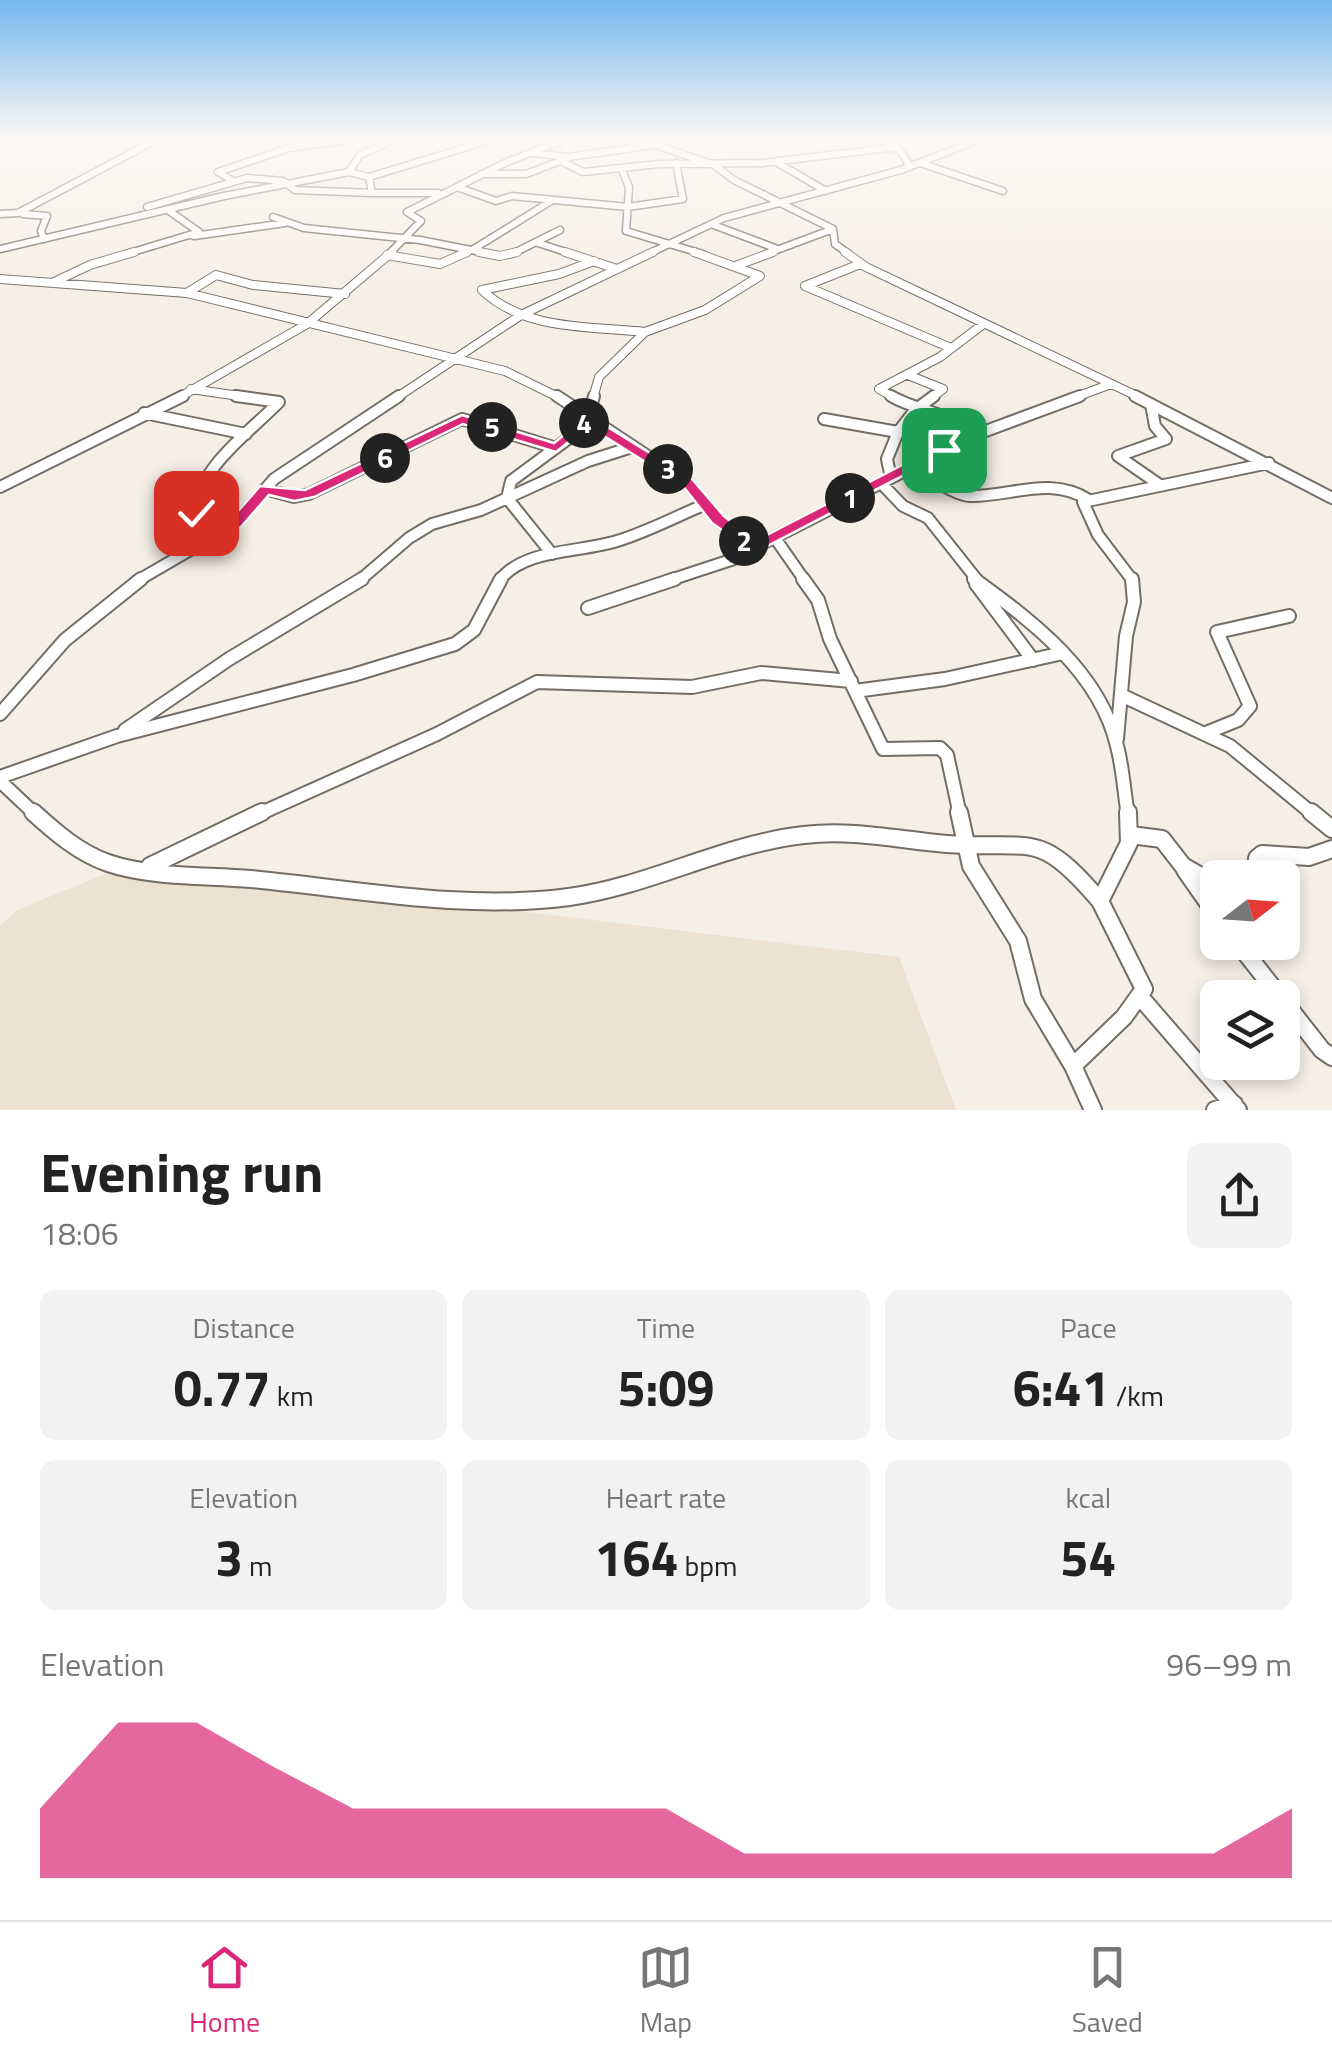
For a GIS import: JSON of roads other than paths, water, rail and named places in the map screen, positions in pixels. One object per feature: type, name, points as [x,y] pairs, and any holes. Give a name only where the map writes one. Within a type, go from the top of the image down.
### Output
[{"type":"street","points":[[18,213],[58,192]]},
{"type":"street","points":[[98,226],[110,218],[198,192]]},
{"type":"street","points":[[0,249],[253,192]]},
{"type":"street","points":[[328,192],[444,192]]},
{"type":"street","points":[[0,487],[191,389],[310,322],[421,221],[407,212],[444,192]]},
{"type":"street","points":[[470,192],[496,201],[514,196],[628,207],[681,201],[680,192]]},
{"type":"street","points":[[594,262],[481,291],[522,314],[567,327],[645,332],[705,310],[760,276],[738,265],[626,231],[628,192]]},
{"type":"street","points":[[759,192],[833,230]]},
{"type":"street","points":[[0,714],[65,640],[136,582],[235,524],[257,503],[265,489],[522,314],[711,224],[826,192]]},
{"type":"street","points":[[387,255],[440,264],[552,201]]},
{"type":"street","points":[[49,284],[90,265],[199,231],[168,210]]},
{"type":"street","points":[[0,214],[48,216],[41,232],[44,238]]},
{"type":"street","points":[[273,217],[304,228],[405,238],[506,256],[560,230]]},
{"type":"street","points":[[188,236],[225,234],[289,222]]},
{"type":"street","points":[[711,224],[776,248]]},
{"type":"street","points":[[738,265],[833,230]]},
{"type":"street","points":[[833,230],[835,244],[860,264],[1111,384],[1332,498]]},
{"type":"street","points":[[538,243],[616,269]]},
{"type":"street","points":[[860,264],[804,286],[951,348]]},
{"type":"street","points":[[187,293],[216,275],[253,285],[345,294]]},
{"type":"street","points":[[0,279],[187,293],[504,371],[544,387],[687,482],[727,528],[754,548]]},
{"type":"street","points":[[975,435],[961,421],[915,410],[880,390],[982,325]]},
{"type":"street","points":[[507,498],[516,475],[556,448],[588,419],[599,377],[645,332]]},
{"type":"street","points":[[908,374],[943,388],[915,410],[898,432],[887,458],[886,481],[903,506],[935,524],[1033,660]]},
{"type":"street","points":[[588,608],[734,559],[975,435],[1111,384]]},
{"type":"street","points":[[191,389],[279,402],[204,480],[196,496],[198,515],[235,524]]},
{"type":"street","points":[[1151,404],[1155,426],[1166,439],[1118,456],[1160,485]]},
{"type":"street","points":[[144,413],[246,434]]},
{"type":"street","points":[[265,489],[294,497],[309,494],[462,419],[556,448]]},
{"type":"street","points":[[824,420],[898,432]]},
{"type":"street","points":[[116,736],[229,659],[358,582],[409,538],[432,524],[481,510],[588,461],[632,446]]},
{"type":"street","points":[[1100,900],[1108,875],[1126,849],[1130,834],[1117,743],[1134,602],[1133,580],[1082,506],[1090,500],[1269,463]]},
{"type":"street","points":[[912,467],[967,496],[1010,489],[1054,488],[1090,500]]},
{"type":"street","points":[[507,498],[552,554]]},
{"type":"street","points":[[706,504],[616,541],[552,554],[508,570],[493,589],[474,630],[455,644],[353,675],[116,736],[0,779],[61,834],[110,863],[445,897],[572,897],[653,878],[755,844],[798,835],[850,832],[965,845],[1030,843],[1053,850],[1100,900],[1140,978],[1142,999],[1229,1108]]},
{"type":"street","points":[[775,538],[818,600],[830,640],[883,749],[945,752],[965,845],[977,880],[1018,941],[1033,998],[1094,1110]]},
{"type":"street","points":[[970,576],[1010,602],[1063,653],[1095,690],[1117,743]]},
{"type":"street","points":[[1206,733],[1239,720],[1250,706],[1217,632],[1289,616]]},
{"type":"street","points":[[146,868],[437,734],[530,684],[692,688],[761,673],[853,686],[945,679],[1063,653]]},
{"type":"street","points":[[1121,695],[1206,733],[1252,760],[1332,829]]},
{"type":"street","points":[[1130,834],[1162,840],[1200,891]]},
{"type":"street","points":[[1257,860],[1262,854],[1309,857],[1332,848]]},
{"type":"street","points":[[1183,866],[1200,876]]},
{"type":"street","points":[[1251,960],[1268,980]]},
{"type":"street","points":[[1073,1066],[1142,999]]},
{"type":"street","points":[[1300,1021],[1332,1058]]}]
